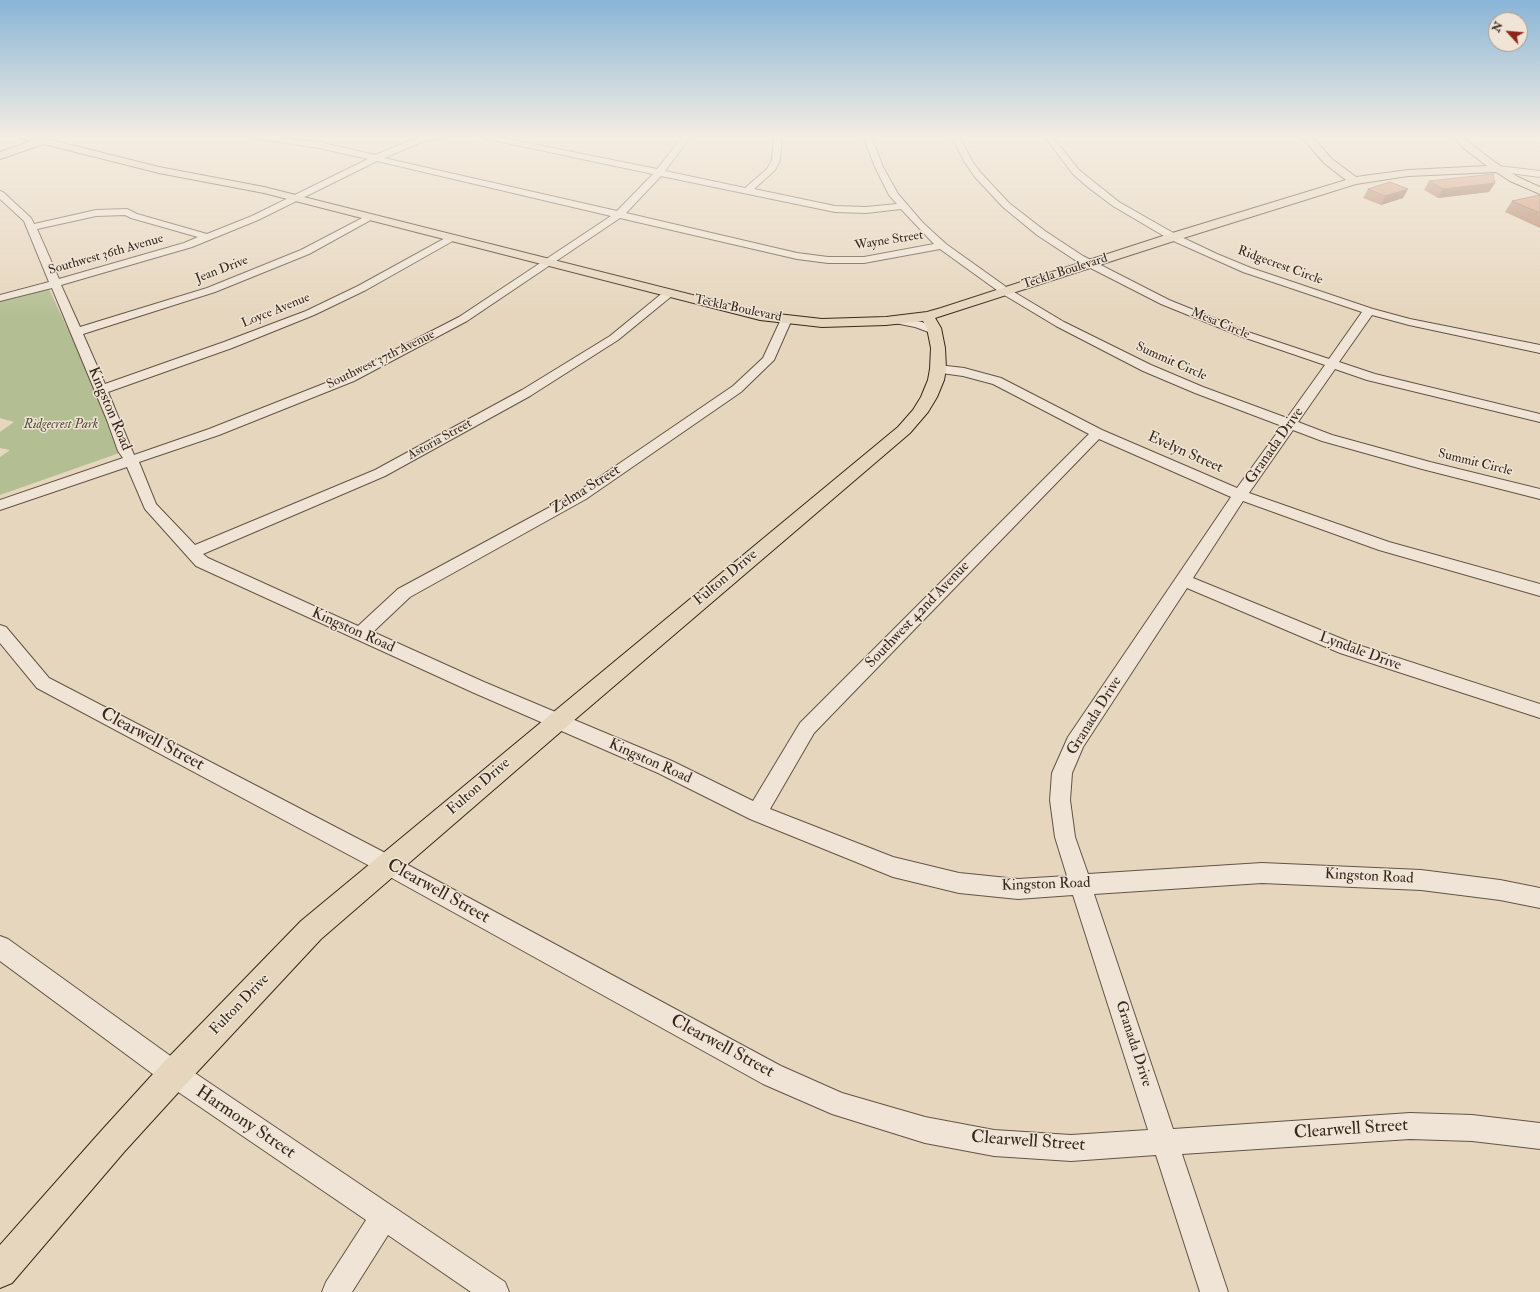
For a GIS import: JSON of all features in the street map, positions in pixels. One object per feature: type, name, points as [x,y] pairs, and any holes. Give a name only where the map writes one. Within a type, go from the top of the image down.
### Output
[{"type":"main road","name":"Teckla Boulevard","points":[[288,196],[760,316],[848,323],[927,316],[1305,196]]},
{"type":"main road","name":"Fulton Drive","points":[[0,1271],[113,1141],[174,1074],[311,930],[556,721],[904,430],[920,412],[929,398],[936,380],[938,369],[938,348],[934,331],[927,316]]},
{"type":"street","name":"Kingston Road","points":[[2,196],[28,220],[32,227],[101,390],[125,451],[131,460],[150,506],[202,562],[556,721],[665,767],[757,813],[893,867],[959,883],[1018,889],[1277,873],[1421,880],[1500,890],[1540,898]]},
{"type":"street","name":"Southwest 36th Avenue","points":[[0,298],[56,284],[188,245],[255,218],[299,196]]},
{"type":"street","name":"Wayne Street","points":[[541,196],[797,256],[828,260],[864,260],[942,246]]},
{"type":"street","name":"Southwest 37th Avenue","points":[[0,506],[214,432],[350,378],[463,320],[619,214],[636,196]]},
{"type":"street","points":[[773,196],[835,209],[866,210],[903,206]]},
{"type":"street","name":"Summit Circle","points":[[895,196],[942,246],[1005,291],[1060,324],[1147,368],[1199,390],[1291,425],[1368,450],[1540,494]]},
{"type":"street","name":"Mesa Circle","points":[[997,196],[1041,233],[1091,264],[1165,302],[1205,319],[1332,364],[1413,388],[1540,418]]},
{"type":"street","name":"Ridgecrest Circle","points":[[1106,196],[1116,204],[1173,237],[1254,272],[1313,293],[1409,322],[1540,349]]},
{"type":"street","points":[[32,227],[96,213],[127,212],[134,216],[208,237]]},
{"type":"street","name":"Jean Drive","points":[[76,332],[212,290],[305,252],[371,217]]},
{"type":"street","name":"Loyce Avenue","points":[[101,390],[228,345],[310,313],[362,288],[453,238]]},
{"type":"street","name":"Astoria Street","points":[[193,552],[387,469],[526,393],[614,338],[669,293]]},
{"type":"street","name":"Granada Drive","points":[[1214,1292],[1065,837],[1060,800],[1062,773],[1076,743],[1240,495],[1291,425],[1370,311]]},
{"type":"street","name":"Zelma Street","points":[[360,634],[404,594],[581,496],[737,389],[768,360],[786,319]]},
{"type":"street","points":[[894,320],[918,324],[934,331]]},
{"type":"street","name":"Evelyn Street","points":[[938,369],[964,372],[997,381],[1097,433],[1240,495],[1384,546],[1540,590]]},
{"type":"street","name":"Southwest 42nd Avenue","points":[[757,813],[808,728],[1097,433]]},
{"type":"street","name":"Lyndale Drive","points":[[1184,580],[1346,648],[1540,711]]},
{"type":"street","name":"Clearwell Street","points":[[0,631],[43,683],[388,864],[772,1075],[841,1105],[925,1130],[994,1143],[1071,1148],[1410,1126],[1472,1128],[1540,1136]]},
{"type":"street","name":"Harmony Street","points":[[0,947],[174,1074],[495,1292]]},
{"type":"street","points":[[336,1292],[384,1217]]},
{"type":"green space","name":"Ridgecrest Park","points":[[49,289],[125,451],[0,495],[0,457],[10,450],[0,448],[0,432],[14,422],[0,418],[0,302]]},
{"type":"building","points":[[1540,196],[1540,213],[1512,201]]}]
